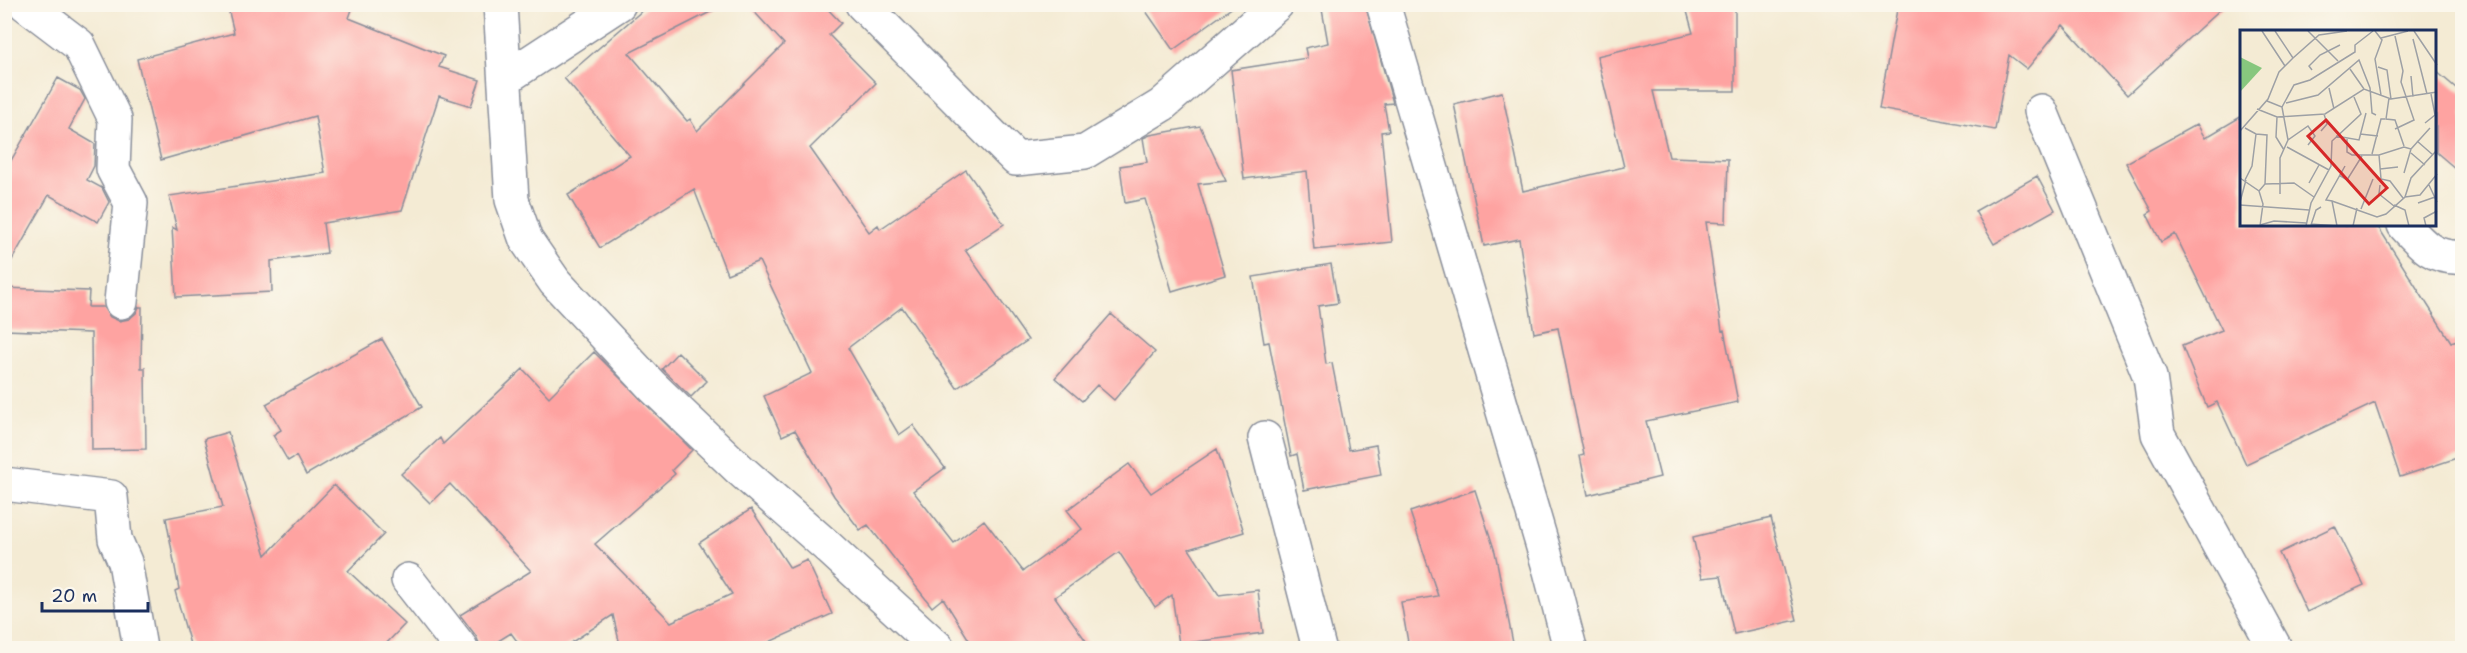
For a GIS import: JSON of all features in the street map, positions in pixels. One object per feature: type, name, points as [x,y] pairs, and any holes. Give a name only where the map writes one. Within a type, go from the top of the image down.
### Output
[{"type":"street","points":[[25,4],[79,45],[115,119],[112,169],[131,203],[121,302]]},
{"type":"street","points":[[500,4],[512,200],[526,240],[555,282],[652,386],[729,460],[938,648]]},
{"type":"street","points":[[506,78],[619,4]]},
{"type":"street","points":[[862,4],[1016,159],[1085,152],[1162,105],[1277,4]]},
{"type":"street","points":[[1383,4],[1550,571],[1570,648]]},
{"type":"street","points":[[2040,111],[2150,377],[2158,434],[2275,648]]},
{"type":"street","points":[[2405,226],[2421,245],[2447,258],[2463,257]]},
{"type":"street","points":[[1265,438],[1319,648]]},
{"type":"street","points":[[4,484],[111,497],[116,540],[125,562],[140,648]]},
{"type":"street","points":[[408,580],[461,648]]},
{"type":"building","points":[[227,4],[354,4],[349,18],[444,56],[439,67],[480,80],[471,106],[439,96],[402,210],[323,223],[327,253],[271,261],[272,292],[176,297],[172,227],[177,230],[169,196],[325,173],[315,116],[161,160],[137,59],[234,33]]},
{"type":"building","points":[[650,4],[726,4],[629,53],[687,121],[690,119],[697,131],[784,44],[747,4],[823,4],[841,23],[829,35],[876,83],[810,148],[869,232],[878,225],[880,229],[966,170],[1004,224],[965,250],[1028,340],[957,388],[902,307],[848,348],[899,435],[913,425],[945,468],[913,491],[954,543],[984,520],[1023,571],[1082,529],[1067,510],[1129,464],[1151,493],[1217,449],[1244,532],[1189,549],[1219,595],[1258,590],[1263,633],[1179,644],[1172,595],[1155,607],[1119,552],[1055,597],[1091,648],[974,648],[943,598],[932,607],[868,525],[860,530],[834,496],[795,430],[782,436],[764,396],[812,373],[759,261],[727,274],[694,189],[600,248],[568,195],[630,156],[564,78]]},
{"type":"building","points":[[1141,4],[1237,4],[1173,50]]},
{"type":"building","points":[[1321,4],[1365,4],[1393,103],[1384,104],[1389,131],[1381,132],[1392,242],[1314,250],[1307,171],[1244,179],[1231,70],[1307,58],[1305,48],[1328,43]]},
{"type":"building","points":[[1685,4],[1735,4],[1735,91],[1653,91],[1669,157],[1728,159],[1726,223],[1706,222],[1722,331],[1724,330],[1738,402],[1646,421],[1660,477],[1588,495],[1580,456],[1584,455],[1558,328],[1534,333],[1519,239],[1484,246],[1454,104],[1502,92],[1523,191],[1624,167],[1597,56],[1693,33]]},
{"type":"building","points":[[1898,4],[2226,4],[2127,95],[2063,25],[2027,69],[2009,55],[1995,130],[1879,109]]},
{"type":"building","points":[[2437,72],[2463,94],[2463,175],[2437,153]]},
{"type":"building","points":[[58,78],[80,90],[85,99],[69,129],[95,144],[94,166],[87,180],[102,188],[109,202],[98,222],[49,195],[4,274],[4,173]]},
{"type":"building","points":[[2240,117],[2240,226],[2378,226],[2451,342],[2463,338],[2463,456],[2400,477],[2375,403],[2246,464],[2217,402],[2207,407],[2182,346],[2222,330],[2175,234],[2161,242],[2147,214],[2152,211],[2126,163],[2197,124],[2205,138]]},
{"type":"building","points":[[1200,126],[1226,181],[1198,184],[1225,275],[1172,291],[1145,199],[1125,203],[1120,166],[1147,162],[1143,138]]},
{"type":"building","points":[[2037,176],[2055,210],[1994,244],[1975,211]]},
{"type":"building","points":[[1331,264],[1338,303],[1318,306],[1326,364],[1332,363],[1349,450],[1376,445],[1381,475],[1304,490],[1297,454],[1291,456],[1269,342],[1264,343],[1253,277]]},
{"type":"building","points":[[4,288],[89,291],[88,307],[103,307],[110,317],[119,321],[129,319],[139,307],[142,307],[141,368],[145,368],[146,449],[92,450],[91,333],[4,330]]},
{"type":"building","points":[[1111,314],[1155,352],[1114,400],[1097,385],[1082,401],[1055,378]]},
{"type":"building","points":[[382,339],[422,407],[306,475],[296,456],[288,461],[273,435],[281,430],[266,404]]},
{"type":"building","points":[[594,352],[692,450],[672,470],[675,474],[595,544],[671,622],[732,594],[699,543],[751,509],[790,568],[807,560],[832,614],[756,648],[612,648],[620,645],[613,615],[563,648],[522,648],[511,633],[487,648],[481,648],[476,636],[460,615],[531,571],[450,484],[430,503],[401,474],[440,438],[443,444],[523,369],[549,397]]},
{"type":"building","points":[[678,352],[707,381],[691,397],[662,369]]},
{"type":"building","points":[[228,432],[266,555],[334,485],[384,534],[348,571],[405,624],[382,648],[191,648],[175,591],[179,589],[166,518],[223,507],[204,439]]},
{"type":"building","points":[[1475,490],[1495,552],[1514,648],[1409,648],[1401,602],[1438,596],[1410,512]]},
{"type":"building","points":[[1771,518],[1797,620],[1734,634],[1721,576],[1702,578],[1693,537]]},
{"type":"building","points":[[2335,526],[2364,585],[2307,612],[2279,553]]}]
